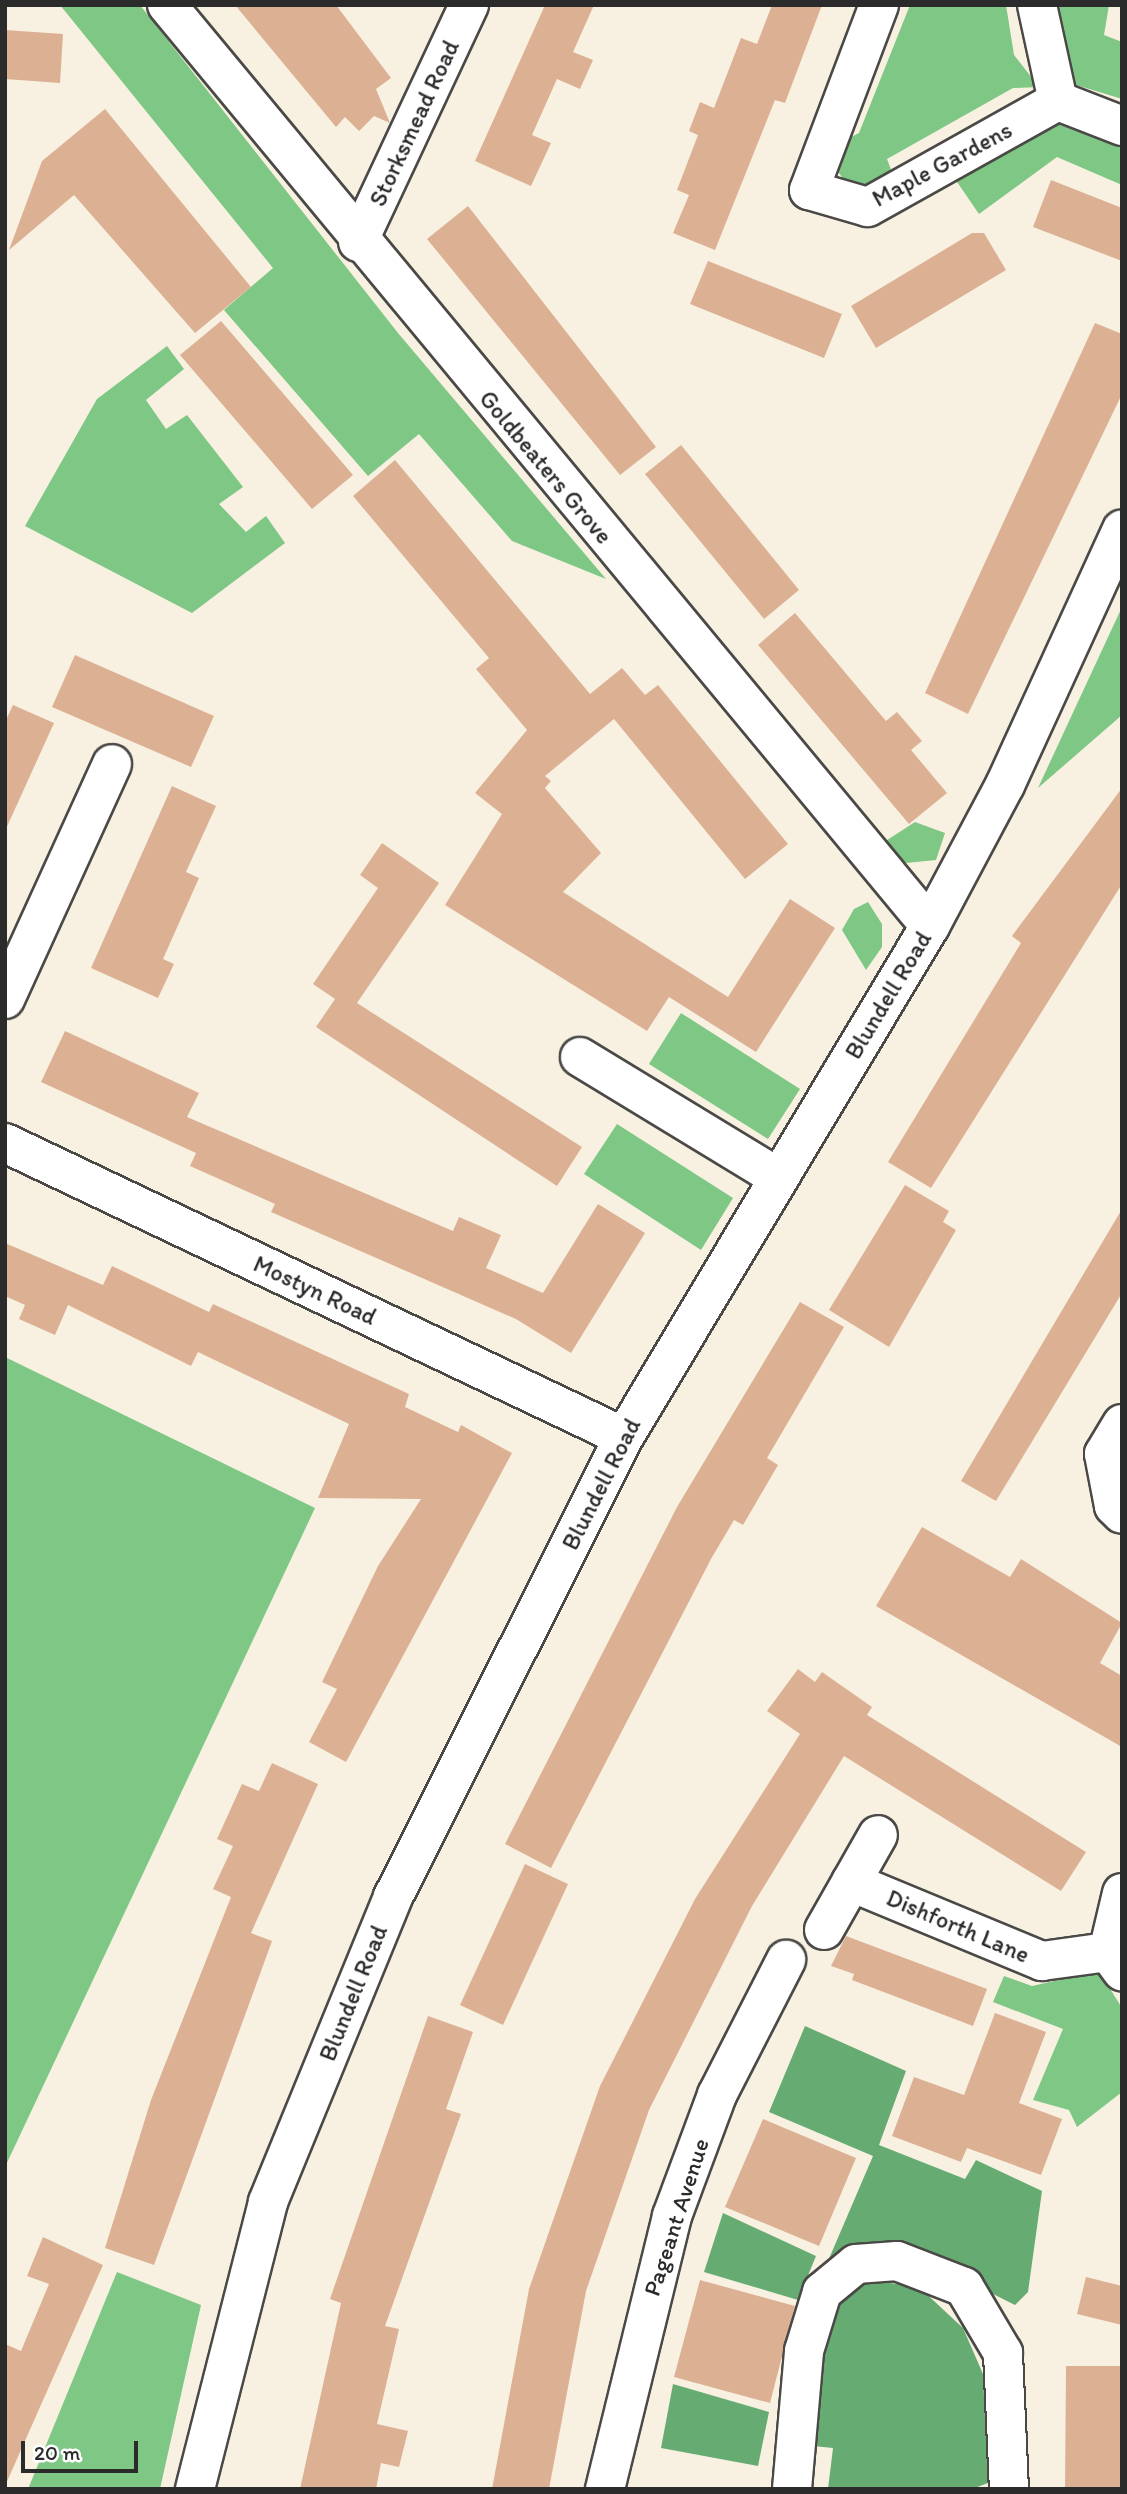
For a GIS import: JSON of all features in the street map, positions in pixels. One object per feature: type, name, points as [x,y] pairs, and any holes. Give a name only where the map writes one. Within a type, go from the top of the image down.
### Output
[{"type":"street","name":"Goldbeaters Grove","points":[[167,5],[358,242],[930,926]]},
{"type":"street","name":"Storksmead Road","points":[[358,242],[469,5]]},
{"type":"street","name":"Maple Gardens","points":[[879,5],[809,190],[868,207],[1058,101]]},
{"type":"street","points":[[1037,5],[1058,101],[1122,126]]},
{"type":"street","name":"Blundell Road","points":[[195,2489],[268,2202],[393,1897],[624,1437],[777,1177],[930,926],[1006,785],[1122,530]]},
{"type":"street","points":[[5,999],[111,764]]},
{"type":"street","points":[[580,1057],[777,1177]]},
{"type":"street","name":"Mostyn Road","points":[[5,1143],[624,1437]]},
{"type":"street","points":[[1122,1424],[1104,1454],[1114,1506],[1122,1514]]},
{"type":"street","points":[[824,1930],[878,1835]]},
{"type":"street","name":"Dishforth Lane","points":[[851,1882],[1042,1961],[1115,1962]]},
{"type":"street","points":[[1115,1962],[1122,1893]]},
{"type":"street","name":"Pageant Avenue","points":[[605,2489],[672,2216],[718,2095],[786,1960]]},
{"type":"street","points":[[792,2489],[804,2351],[822,2292],[856,2264],[897,2261],[964,2287],[1003,2353],[1009,2489]]},
{"type":"green space","points":[[60,5],[140,5],[398,333],[606,579],[512,541],[419,434],[368,476],[224,310],[273,268]]},
{"type":"green space","points":[[910,5],[1006,5],[1014,55],[1039,87],[1013,88],[887,159],[893,175],[874,186],[849,187],[832,163],[841,142],[859,133]]},
{"type":"green space","points":[[1057,5],[1109,5],[1104,35],[1122,42],[1122,99],[1073,84]]},
{"type":"green space","points":[[1047,120],[1122,148],[1122,185],[1057,157],[979,214],[955,179]]},
{"type":"green space","points":[[167,346],[184,369],[146,400],[166,429],[187,415],[243,487],[219,504],[246,532],[266,516],[285,543],[192,613],[25,526],[97,399]]},
{"type":"green space","points":[[1122,607],[1122,715],[1038,788]]},
{"type":"green space","points":[[915,822],[945,833],[936,860],[906,863],[884,842]]},
{"type":"green space","points":[[868,902],[882,924],[882,947],[866,970],[842,930],[854,909]]},
{"type":"green space","points":[[681,1013],[800,1089],[768,1139],[649,1064]]},
{"type":"green space","points":[[617,1124],[733,1198],[701,1250],[584,1174]]},
{"type":"green space","points":[[5,1357],[315,1508],[5,2167]]},
{"type":"green space","points":[[1099,1971],[1122,2008],[1122,2092],[1077,2127],[1069,2110],[1033,2100],[1063,2029],[993,2002],[1004,1976],[1032,1986]]},
{"type":"green space","points":[[805,2026],[906,2071],[879,2145],[965,2179],[976,2160],[1042,2191],[1028,2292],[1015,2305],[987,2291],[958,2262],[907,2248],[822,2275],[873,2156],[769,2112]]},
{"type":"green space","points":[[723,2213],[816,2256],[798,2300],[704,2272]]},
{"type":"green space","points":[[117,2272],[201,2305],[160,2489],[28,2489]]},
{"type":"green space","points":[[869,2280],[919,2287],[963,2328],[983,2374],[988,2483],[972,2489],[828,2489],[833,2448],[813,2446],[821,2369],[842,2294]]},
{"type":"green space","points":[[673,2384],[769,2412],[758,2466],[661,2448]]},
{"type":"building","points":[[235,5],[336,5],[391,78],[376,89],[390,123],[374,116],[359,131],[345,117],[336,127]]},
{"type":"building","points":[[545,5],[594,5],[573,52],[593,60],[580,89],[557,79],[532,135],[551,143],[531,186],[475,161]]},
{"type":"building","points":[[772,5],[822,5],[785,103],[775,100],[715,250],[673,233],[689,195],[677,190],[698,135],[689,131],[700,102],[714,108],[741,38],[757,44]]},
{"type":"building","points":[[5,30],[63,34],[60,83],[5,79]]},
{"type":"building","points":[[105,109],[251,287],[195,333],[74,195],[9,250],[42,161]]},
{"type":"building","points":[[1051,180],[1122,208],[1122,261],[1033,227]]},
{"type":"building","points":[[468,206],[656,447],[620,475],[427,239]]},
{"type":"building","points":[[972,233],[984,233],[1006,270],[876,348],[851,306]]},
{"type":"building","points":[[708,261],[842,314],[824,358],[690,304]]},
{"type":"building","points":[[221,321],[353,475],[312,509],[180,355]]},
{"type":"building","points":[[1095,323],[1122,334],[1122,394],[968,714],[925,693]]},
{"type":"building","points":[[681,445],[799,590],[764,619],[645,474]]},
{"type":"building","points":[[395,460],[590,694],[622,668],[645,695],[658,685],[788,844],[745,879],[614,719],[545,776],[551,781],[545,788],[601,853],[563,892],[728,997],[790,899],[835,928],[756,1052],[669,997],[647,1031],[445,905],[502,814],[475,793],[527,730],[476,669],[489,658],[353,496]]},
{"type":"building","points":[[795,613],[886,721],[897,712],[922,741],[911,750],[947,793],[909,824],[758,645]]},
{"type":"building","points":[[75,655],[214,716],[191,767],[52,707]]},
{"type":"building","points":[[13,705],[54,723],[5,831],[5,722]]},
{"type":"building","points":[[172,786],[216,806],[186,872],[199,878],[163,959],[174,964],[158,998],[91,968]]},
{"type":"building","points":[[1122,788],[1122,884],[931,1188],[888,1162],[1021,943],[1012,936]]},
{"type":"building","points":[[382,843],[439,883],[357,1003],[582,1147],[557,1186],[316,1027],[335,999],[313,984],[378,888],[360,875]]},
{"type":"building","points":[[65,1031],[199,1093],[187,1117],[453,1231],[459,1217],[501,1235],[486,1268],[543,1293],[598,1204],[645,1233],[571,1353],[516,1319],[271,1212],[275,1204],[190,1166],[196,1153],[41,1082]]},
{"type":"building","points":[[905,1185],[949,1211],[943,1222],[956,1230],[889,1347],[829,1310]]},
{"type":"building","points":[[1122,1209],[1122,1293],[996,1501],[961,1481]]},
{"type":"building","points":[[5,1243],[103,1285],[112,1266],[209,1312],[213,1304],[409,1394],[405,1407],[458,1432],[461,1425],[512,1453],[346,1762],[309,1742],[337,1689],[322,1682],[378,1566],[421,1499],[318,1498],[349,1424],[198,1352],[191,1366],[68,1305],[55,1335],[19,1319],[25,1305],[5,1296]]},
{"type":"building","points":[[800,1302],[844,1327],[767,1458],[778,1465],[743,1525],[734,1520],[711,1559],[551,1868],[505,1844],[677,1507]]},
{"type":"building","points":[[922,1527],[1010,1577],[1021,1559],[1122,1623],[1100,1663],[1122,1676],[1122,1747],[876,1606]]},
{"type":"building","points":[[798,1669],[815,1682],[822,1672],[872,1707],[867,1715],[1086,1852],[1061,1891],[844,1756],[752,1906],[649,2110],[586,2291],[549,2489],[492,2489],[529,2289],[600,2086],[695,1899],[800,1734],[767,1711]]},
{"type":"building","points":[[272,1763],[318,1784],[251,1933],[272,1941],[154,2265],[105,2248],[151,2100],[231,1897],[213,1889],[233,1846],[217,1839],[242,1784],[259,1791]]},
{"type":"building","points":[[525,1864],[568,1884],[503,2025],[460,2005]]},
{"type":"building","points":[[846,1936],[987,1989],[973,2026],[852,1980],[854,1974],[831,1966]]},
{"type":"building","points":[[995,2013],[1046,2032],[1019,2103],[1062,2119],[1041,2175],[967,2148],[961,2162],[892,2136],[914,2077],[964,2095]]},
{"type":"building","points":[[428,2016],[473,2032],[446,2109],[461,2114],[385,2326],[399,2329],[377,2424],[408,2431],[399,2467],[381,2463],[376,2489],[300,2489],[341,2303],[330,2299]]},
{"type":"building","points":[[763,2119],[856,2158],[819,2246],[725,2207]]},
{"type":"building","points":[[43,2237],[103,2265],[5,2486],[5,2344],[21,2351],[49,2284],[27,2276]]},
{"type":"building","points":[[1086,2277],[1122,2286],[1122,2325],[1077,2314]]},
{"type":"building","points":[[700,2280],[795,2306],[770,2403],[674,2377]]},
{"type":"building","points":[[1066,2366],[1122,2366],[1122,2489],[1065,2489]]}]
